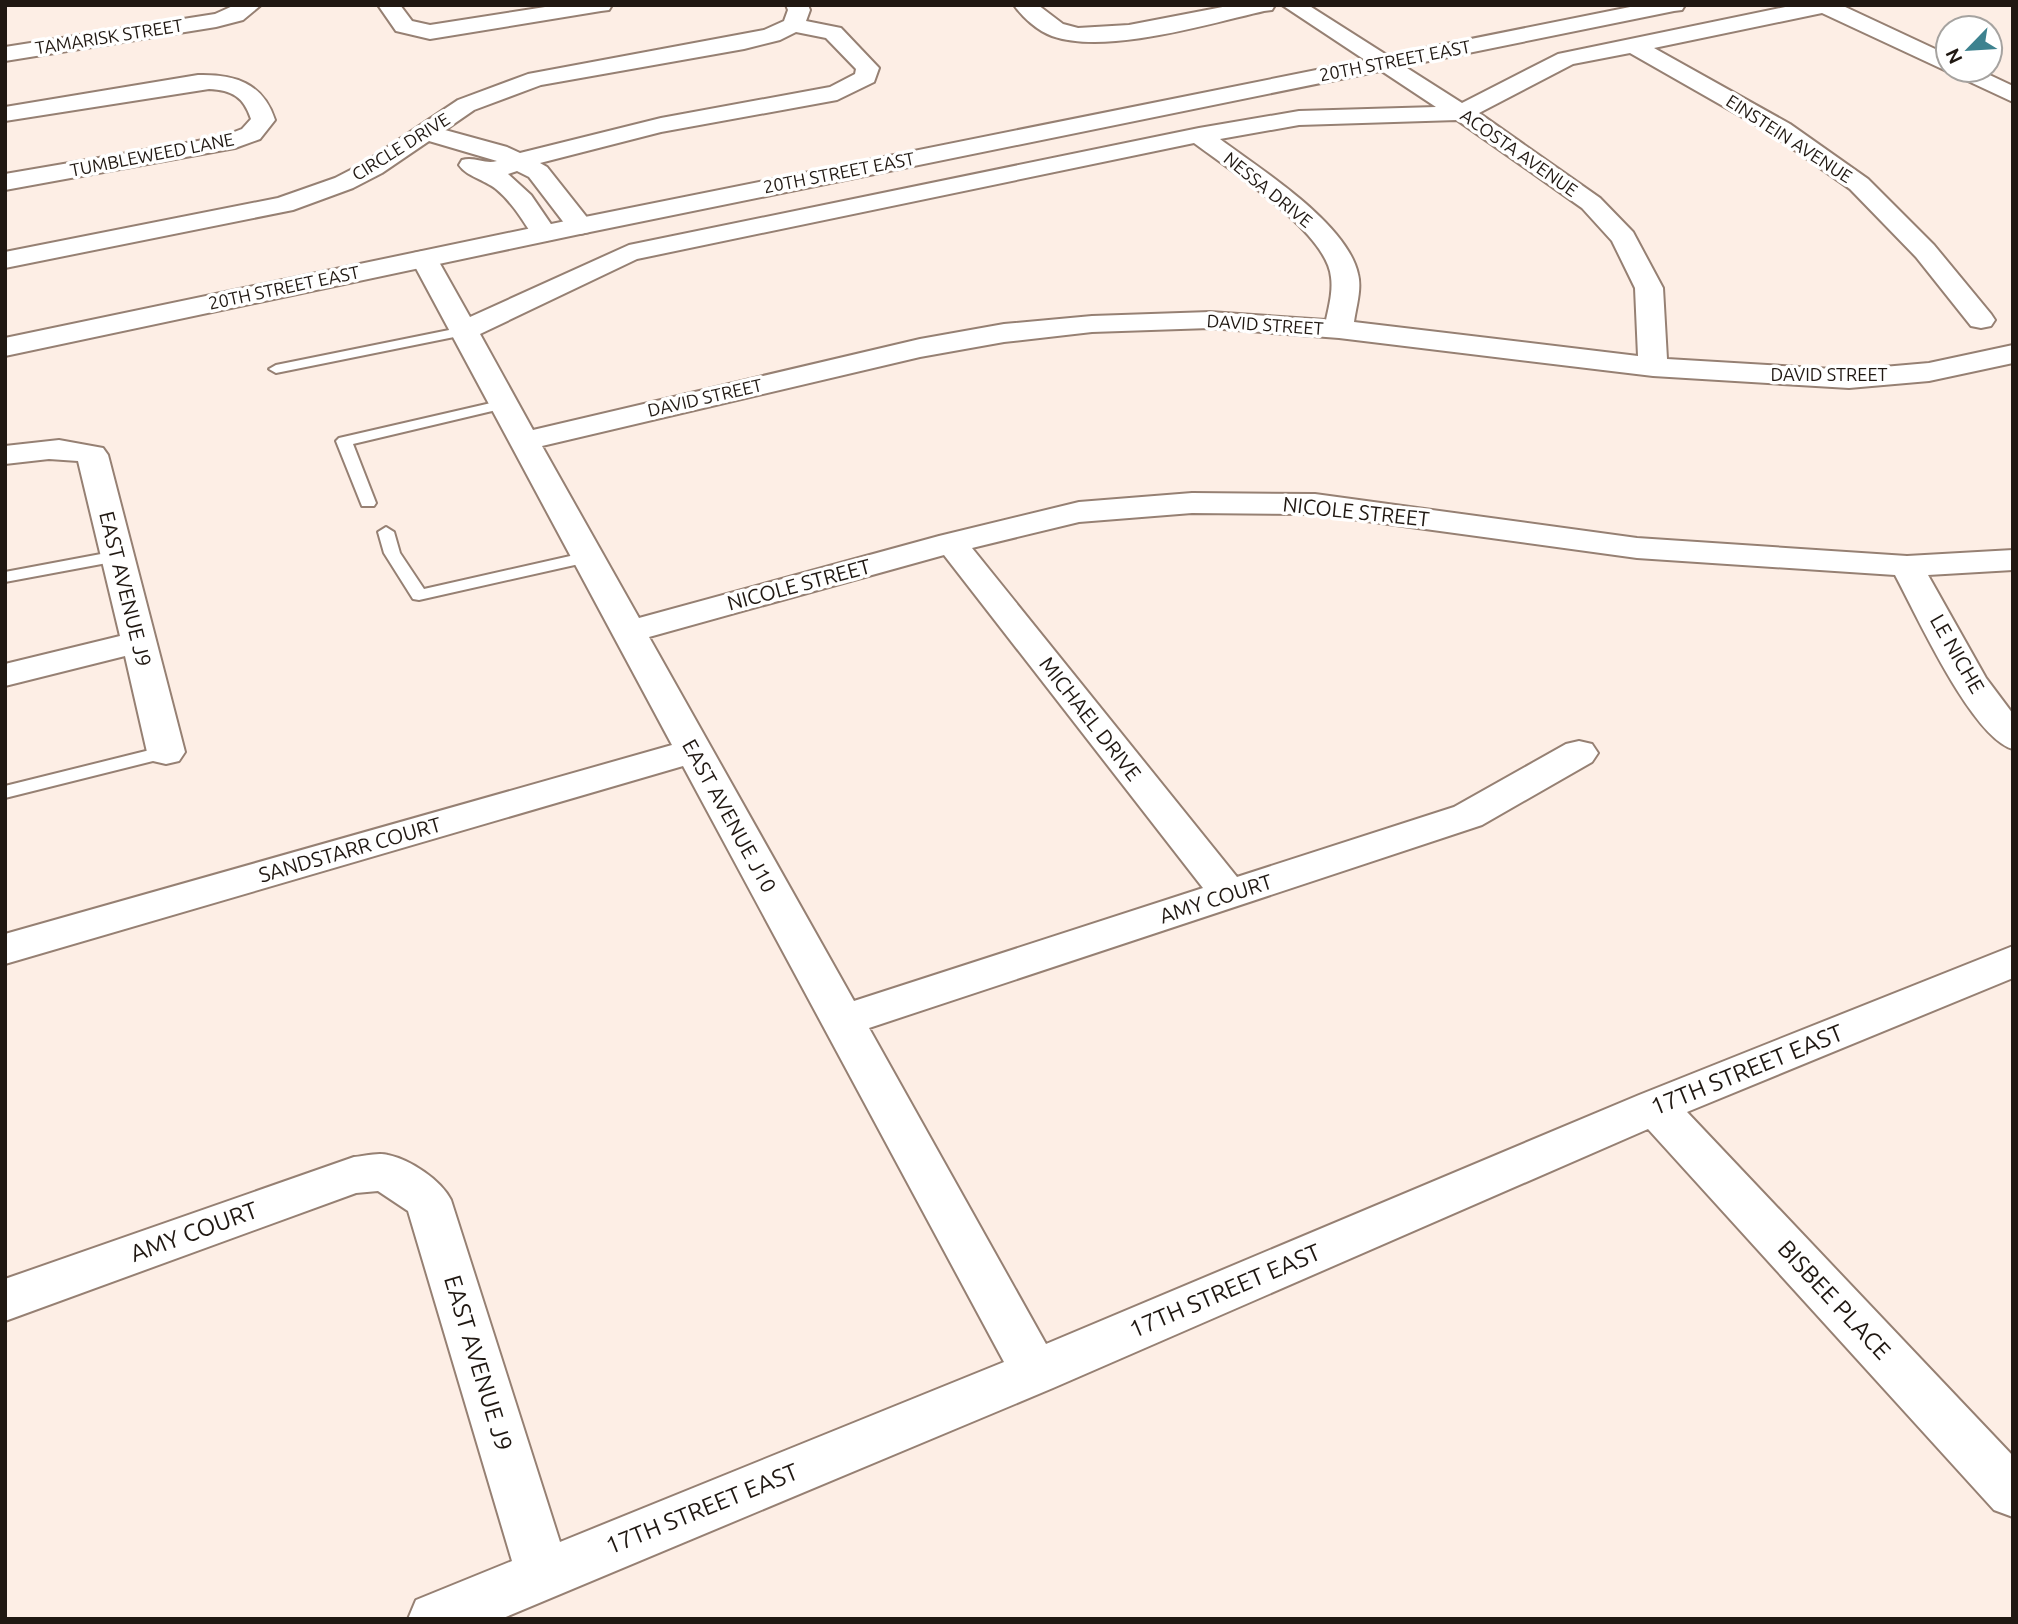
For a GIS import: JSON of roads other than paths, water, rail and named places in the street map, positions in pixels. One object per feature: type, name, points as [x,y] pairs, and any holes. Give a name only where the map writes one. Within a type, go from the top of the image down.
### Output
[{"type":"street","name":"TAMARISK STREET","points":[[5,54],[216,20],[235,15],[250,5]]},
{"type":"street","points":[[389,5],[404,26],[430,32],[601,5]]},
{"type":"street","points":[[1025,5],[1058,31],[1076,35],[1105,35],[1264,5]]},
{"type":"street","name":"ACOSTA AVENUE","points":[[1293,5],[1461,113],[1591,202],[1624,237],[1648,288],[1653,367]]},
{"type":"street","name":"20TH STREET EAST","points":[[5,347],[544,233],[1674,5]]},
{"type":"street","points":[[464,331],[629,253],[1199,135],[1299,118],[1461,113],[1566,59],[1827,6],[1934,57]]},
{"type":"street","points":[[490,173],[604,136],[837,93],[866,77],[868,68],[833,33],[795,15]]},
{"type":"street","name":"CIRCLE DRIVE","points":[[5,260],[284,205],[344,183],[417,140],[466,105],[536,79],[744,42],[795,15]]},
{"type":"street","name":"EINSTEIN AVENUE","points":[[1633,45],[1781,129],[1859,184],[1925,251],[1981,320]]},
{"type":"street","name":"TUMBLEWEED LANE","points":[[5,114],[186,84],[221,82],[239,85],[249,92],[262,120],[251,134],[226,143],[5,182]]},
{"type":"street","points":[[1990,84],[2013,95]]},
{"type":"street","name":"NESSA DRIVE","points":[[1199,135],[1303,215],[1333,246],[1345,274],[1339,329]]},
{"type":"street","points":[[417,140],[498,152],[538,172],[580,226]]},
{"type":"street","points":[[417,140],[505,181],[544,233]]},
{"type":"street","name":"EAST AVENUE J10","points":[[424,259],[1035,1372]]},
{"type":"street","name":"DAVID STREET","points":[[524,441],[920,348],[1004,333],[1092,324],[1210,320],[1339,329],[1653,367],[1849,379],[1929,372],[2013,354]]},
{"type":"street","name":"EAST AVENUE J9","points":[[5,455],[62,448],[92,455],[166,752]]},
{"type":"street","name":"NICOLE STREET","points":[[629,632],[951,543],[1079,512],[1192,503],[1315,504],[1637,548],[1907,566],[2013,560]]},
{"type":"street","name":"MICHAEL DRIVE","points":[[951,543],[1229,894]]},
{"type":"street","name":"LE NICHE","points":[[1907,566],[1950,645],[1997,721],[2013,737]]},
{"type":"street","points":[[5,675],[139,642]]},
{"type":"street","name":"SANDSTARR COURT","points":[[5,949],[694,751]]},
{"type":"street","name":"AMY COURT","points":[[842,1021],[1468,816],[1579,753]]},
{"type":"street","name":"17TH STREET EAST","points":[[436,1619],[1035,1372],[1655,1107],[2011,964]]},
{"type":"street","name":"BISBEE PLACE","points":[[1655,1107],[2013,1493]]},
{"type":"street","name":"EAST AVENUE J9","points":[[385,1172],[428,1200],[543,1575]]},
{"type":"street","name":"AMY COURT","points":[[5,1300],[354,1175],[385,1172]]},
{"type":"lane","points":[[276,369],[464,331]]},
{"type":"lane","points":[[368,503],[344,441],[504,404]]},
{"type":"lane","points":[[386,532],[392,553],[419,595],[588,558]]},
{"type":"lane","points":[[5,576],[117,555]]},
{"type":"lane","points":[[5,792],[166,752]]}]
